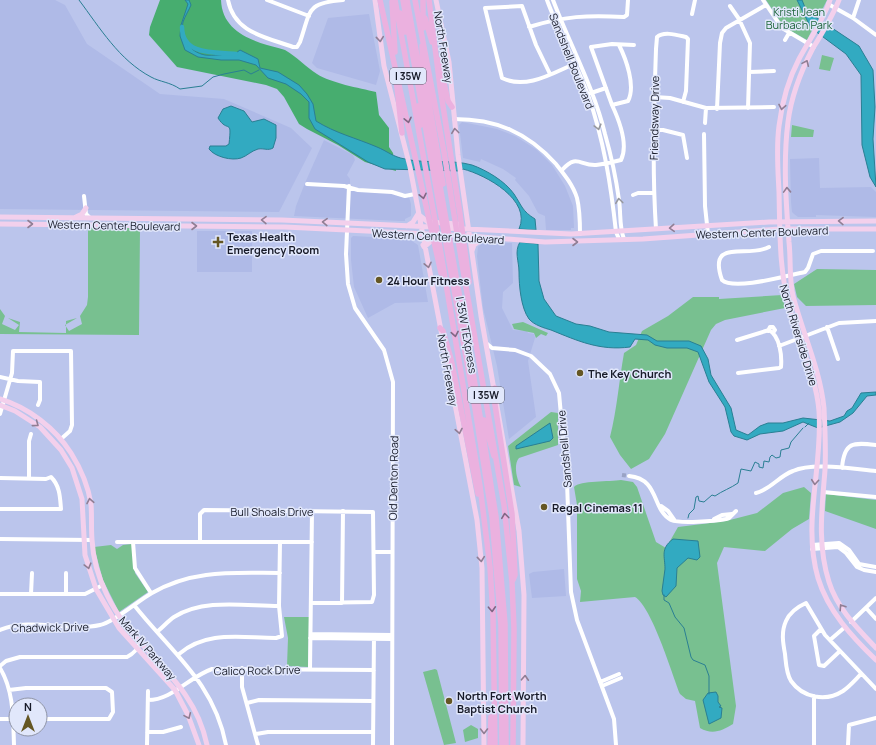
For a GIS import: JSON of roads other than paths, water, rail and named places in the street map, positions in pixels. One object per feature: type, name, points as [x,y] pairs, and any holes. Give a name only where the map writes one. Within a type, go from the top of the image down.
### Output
[{"type":"highway","points":[[380,0],[401,88],[427,215],[438,248]]},
{"type":"highway","points":[[391,0],[402,133]]},
{"type":"highway","points":[[395,0],[401,15],[424,142],[434,151]]},
{"type":"highway","name":"North Freeway","points":[[395,0],[422,151],[441,179],[457,214],[462,250],[475,317],[474,326],[498,463]]},
{"type":"highway","points":[[403,0],[441,179]]},
{"type":"highway","points":[[407,0],[434,151]]},
{"type":"highway","name":"North Freeway","points":[[415,0],[447,151],[441,179],[437,213],[438,248],[448,295],[480,486],[488,547],[494,665],[495,745]]},
{"type":"highway","points":[[422,0],[422,53],[434,151]]},
{"type":"highway","points":[[422,0],[426,23],[442,69],[448,101],[452,107]]},
{"type":"highway","points":[[429,0],[447,151]]},
{"type":"highway","name":"I 35W TEXpress","points":[[441,179],[447,214],[446,219],[449,249],[484,467],[495,546],[501,625],[502,745]]},
{"type":"highway","name":"I 35W TEXpress","points":[[437,213],[449,249],[472,366],[492,488],[499,544],[504,624],[506,745]]},
{"type":"highway","points":[[440,328],[443,331],[451,359],[478,496],[485,543],[488,547]]},
{"type":"highway","points":[[472,366],[493,455],[498,463]]},
{"type":"highway","points":[[495,388],[493,392],[512,514],[515,575],[512,582]]},
{"type":"highway","name":"I 35W","points":[[498,463],[512,582],[515,652],[514,695]]},
{"type":"highway","points":[[490,745],[492,676],[494,665]]},
{"type":"highway","points":[[514,695],[514,745]]},
{"type":"highway","points":[[514,695],[517,701],[517,745]]},
{"type":"main road","name":"North Freeway","points":[[375,0],[384,66],[412,176],[480,542],[484,638],[484,745]]},
{"type":"main road","name":"North Freeway","points":[[436,0],[449,62],[452,107],[458,155],[486,342]]},
{"type":"main road","name":"North Riverside Drive","points":[[839,0],[830,21],[814,47],[792,99],[787,132],[786,171],[788,229],[794,297],[812,351],[820,386],[825,468],[821,546],[832,590],[851,622],[876,648]]},
{"type":"main road","name":"North Riverside Drive","points":[[822,413],[813,377],[798,338],[782,278],[778,171],[779,127],[786,91],[798,60],[814,33],[829,2]]},
{"type":"main road","points":[[778,171],[786,171]]},
{"type":"main road","points":[[76,217],[82,214],[86,208]]},
{"type":"main road","points":[[769,222],[779,208]]},
{"type":"main road","points":[[407,226],[413,222],[418,214],[428,222],[456,224],[465,219],[466,209]]},
{"type":"main road","points":[[0,224],[1,217]]},
{"type":"main road","name":"Western Center Boulevard","points":[[1,217],[287,220],[546,234],[619,232],[769,222],[876,221]]},
{"type":"main road","points":[[85,225],[88,217]]},
{"type":"main road","points":[[144,225],[150,218]]},
{"type":"main road","points":[[225,219],[225,226]]},
{"type":"main road","points":[[287,220],[287,227]]},
{"type":"main road","name":"Western Center Boulevard","points":[[0,224],[287,227],[469,236],[545,242],[622,239],[780,229],[876,229]]},
{"type":"main road","points":[[789,242],[792,234],[800,229]]},
{"type":"main road","points":[[764,230],[774,233],[780,242]]},
{"type":"main road","points":[[412,233],[420,237],[424,247],[434,241],[462,242],[466,244],[472,252]]},
{"type":"main road","points":[[545,242],[562,238],[564,234]]},
{"type":"main road","points":[[472,252],[474,245],[484,238]]},
{"type":"main road","points":[[486,342],[515,507],[523,577],[525,673],[523,745]]},
{"type":"main road","name":"Mark IV Parkway","points":[[1,403],[36,417],[61,439],[80,468],[86,483],[91,504],[94,558],[103,586],[118,615],[140,642],[181,687],[198,716],[207,745]]},
{"type":"main road","name":"Mark IV Parkway","points":[[1,403],[40,427],[61,450],[72,468],[82,499],[85,555],[96,589],[112,619],[174,690],[188,715],[199,745]]},
{"type":"main road","name":"North Riverside Drive","points":[[823,430],[817,467],[812,547],[815,566],[823,591],[845,627],[876,660]]},
{"type":"main road","points":[[845,627],[851,622]]},
{"type":"street","points":[[228,0],[232,15],[241,26],[297,47],[314,6],[322,2],[343,0]]},
{"type":"street","points":[[267,0],[309,16]]},
{"type":"street","name":"Sandshell Boulevard","points":[[547,0],[574,64],[590,93]]},
{"type":"street","name":"Sandshell Boulevard","points":[[553,0],[590,93],[609,163],[619,232],[622,239]]},
{"type":"street","points":[[529,28],[554,19],[585,16],[626,16],[628,0]]},
{"type":"street","points":[[692,14],[695,0]]},
{"type":"street","points":[[763,0],[776,21],[790,33],[814,47]]},
{"type":"street","points":[[853,18],[859,0]]},
{"type":"street","points":[[829,2],[876,35]]},
{"type":"street","points":[[717,109],[721,37],[726,28],[766,4]]},
{"type":"street","points":[[550,74],[529,28],[522,6],[485,8],[502,78],[516,82],[541,79],[574,64]]},
{"type":"street","points":[[730,6],[739,19],[750,43],[748,108]]},
{"type":"street","points":[[785,40],[790,33]]},
{"type":"street","name":"Friendsway Drive","points":[[656,229],[653,130],[657,37],[661,34],[687,38],[686,91],[683,102]]},
{"type":"street","points":[[562,170],[571,162],[578,160],[594,165],[622,160],[624,154],[622,136],[592,46],[612,44],[634,45]]},
{"type":"street","points":[[612,105],[628,101],[630,97],[630,76],[626,60],[619,45]]},
{"type":"street","points":[[749,72],[774,71]]},
{"type":"street","points":[[590,93],[606,88]]},
{"type":"street","points":[[655,97],[717,109],[774,107]]},
{"type":"street","points":[[705,123],[706,108]]},
{"type":"street","points":[[454,118],[477,120],[518,132],[536,145],[562,170],[577,198],[580,212],[580,234]]},
{"type":"street","points":[[653,130],[663,130],[683,136],[687,158]]},
{"type":"street","points":[[704,134],[708,234]]},
{"type":"street","points":[[307,184],[349,186],[358,190],[392,192],[405,196],[415,194]]},
{"type":"street","name":"Old Denton Road","points":[[349,186],[346,230],[347,274],[355,308],[384,350],[393,382],[392,745]]},
{"type":"street","points":[[633,195],[638,193],[654,193]]},
{"type":"street","points":[[84,196],[86,214],[88,217]]},
{"type":"street","points":[[769,246],[763,250],[728,252],[722,255],[718,265],[722,280],[727,283],[767,281],[782,278],[807,270],[811,258],[816,252],[873,251]]},
{"type":"street","points":[[779,346],[827,327],[846,322],[876,321]]},
{"type":"street","points":[[827,327],[838,359]]},
{"type":"street","points":[[737,340],[771,332],[779,346],[783,359],[781,367],[738,373]]},
{"type":"street","name":"Sandshell Drive","points":[[486,342],[492,348],[515,350],[531,356],[550,374],[559,393],[567,482],[572,592],[577,620],[615,723],[616,745]]},
{"type":"street","points":[[488,357],[492,352],[499,349]]},
{"type":"street","points":[[0,414],[1,403],[10,380],[13,351],[72,351],[72,425],[67,434],[61,439]]},
{"type":"street","points":[[0,377],[10,380],[40,382],[40,400],[38,405]]},
{"type":"street","points":[[29,478],[29,441],[31,434]]},
{"type":"street","points":[[842,468],[843,454],[848,447],[857,443],[876,445]]},
{"type":"street","points":[[756,493],[764,491],[793,470],[805,467],[876,471]]},
{"type":"street","points":[[629,476],[646,482],[654,492],[661,506],[668,511],[675,521],[687,523],[714,519],[722,515],[734,513]]},
{"type":"street","points":[[0,478],[46,479],[51,477],[56,482],[60,494],[61,509],[0,509]]},
{"type":"street","points":[[823,492],[876,497]]},
{"type":"street","name":"Bull Shoals Drive","points":[[200,541],[200,514],[203,510],[373,512],[374,552]]},
{"type":"street","points":[[310,669],[312,511]]},
{"type":"street","points":[[342,604],[343,511]]},
{"type":"street","points":[[0,539],[92,540]]},
{"type":"street","points":[[117,542],[312,542]]},
{"type":"street","points":[[133,542],[135,568],[151,593]]},
{"type":"street","points":[[179,654],[190,645],[208,638],[276,638],[282,636],[279,606],[280,542]]},
{"type":"street","points":[[812,547],[839,543],[849,550],[859,564],[876,567]]},
{"type":"street","points":[[821,546],[838,547],[846,553],[857,567],[876,572]]},
{"type":"street","points":[[311,603],[342,604],[372,602],[374,595],[374,552],[392,552]]},
{"type":"street","points":[[31,594],[32,573]]},
{"type":"street","points":[[66,573],[66,594]]},
{"type":"street","name":"Chadwick Drive","points":[[0,630],[16,625],[99,626],[151,593],[170,583],[190,576],[214,573],[280,573]]},
{"type":"street","points":[[0,594],[85,594],[103,586]]},
{"type":"street","points":[[851,622],[876,598]]},
{"type":"street","points":[[861,674],[839,693],[825,697],[814,696],[801,691],[791,681],[787,671],[783,641],[784,626],[788,617],[794,610],[806,603],[821,629],[876,689]]},
{"type":"street","points":[[134,605],[179,654],[196,676],[216,711],[226,745]]},
{"type":"street","points":[[158,632],[173,618],[185,611],[202,606],[279,606]]},
{"type":"street","points":[[866,608],[876,619]]},
{"type":"street","points":[[830,640],[845,627]]},
{"type":"street","points":[[821,629],[814,636],[819,665],[824,666],[840,651]]},
{"type":"street","points":[[311,636],[392,637]]},
{"type":"street","points":[[373,745],[374,637]]},
{"type":"street","points":[[10,697],[0,667],[6,661],[20,657],[122,657],[132,654],[140,642]]},
{"type":"street","points":[[137,648],[152,654]]},
{"type":"street","points":[[242,668],[242,687],[258,745]]},
{"type":"street","name":"Calico Rock Drive","points":[[148,700],[163,698],[196,676],[212,670],[242,668],[374,670]]},
{"type":"street","points":[[601,684],[620,677],[616,668]]},
{"type":"street","points":[[9,690],[26,688],[106,688],[112,692],[112,716],[107,720],[48,719]]},
{"type":"street","points":[[147,745],[148,691]]},
{"type":"street","points":[[814,696],[814,745]]},
{"type":"street","points":[[247,703],[259,700],[373,701]]},
{"type":"street","points":[[610,708],[616,706]]},
{"type":"street","points":[[848,745],[849,724],[876,718]]},
{"type":"street","points":[[147,732],[163,732],[181,727]]},
{"type":"street","points":[[256,734],[280,731],[373,732]]},
{"type":"waterway","points":[[79,0],[111,43],[129,62],[151,77],[180,89],[202,86],[213,77],[224,74],[244,70],[251,74],[259,70]]},
{"type":"waterway","points":[[182,27],[184,36],[188,43],[194,48],[202,51],[236,54]]},
{"type":"waterway","points":[[805,427],[809,423]]},
{"type":"waterway","points":[[688,518],[689,514],[694,509],[696,497],[698,496],[699,501],[704,502],[712,495],[715,496],[735,485],[738,483],[741,469],[751,471],[755,462],[759,464],[759,467],[763,468],[764,461],[769,462],[772,455],[776,458],[780,457],[781,450],[789,448],[791,442],[803,428]]},
{"type":"waterway","points":[[664,595],[664,600],[669,603],[675,617],[684,628],[691,657],[693,660],[705,665],[709,676],[709,694]]},
{"type":"tunnel","points":[[622,475],[629,476]]},
{"type":"place","name":"Texas Health Emergency Room","points":[[218,242]]},
{"type":"place","name":"24 Hour Fitness","points":[[379,280]]},
{"type":"place","name":"The Key Church","points":[[580,373]]},
{"type":"place","name":"Regal Cinemas 11","points":[[544,507]]},
{"type":"place","name":"North Fort Worth Baptist Church","points":[[449,701]]},
{"type":"park label","name":"Kristi Jean Burbach Park","points":[[799,17]]}]
